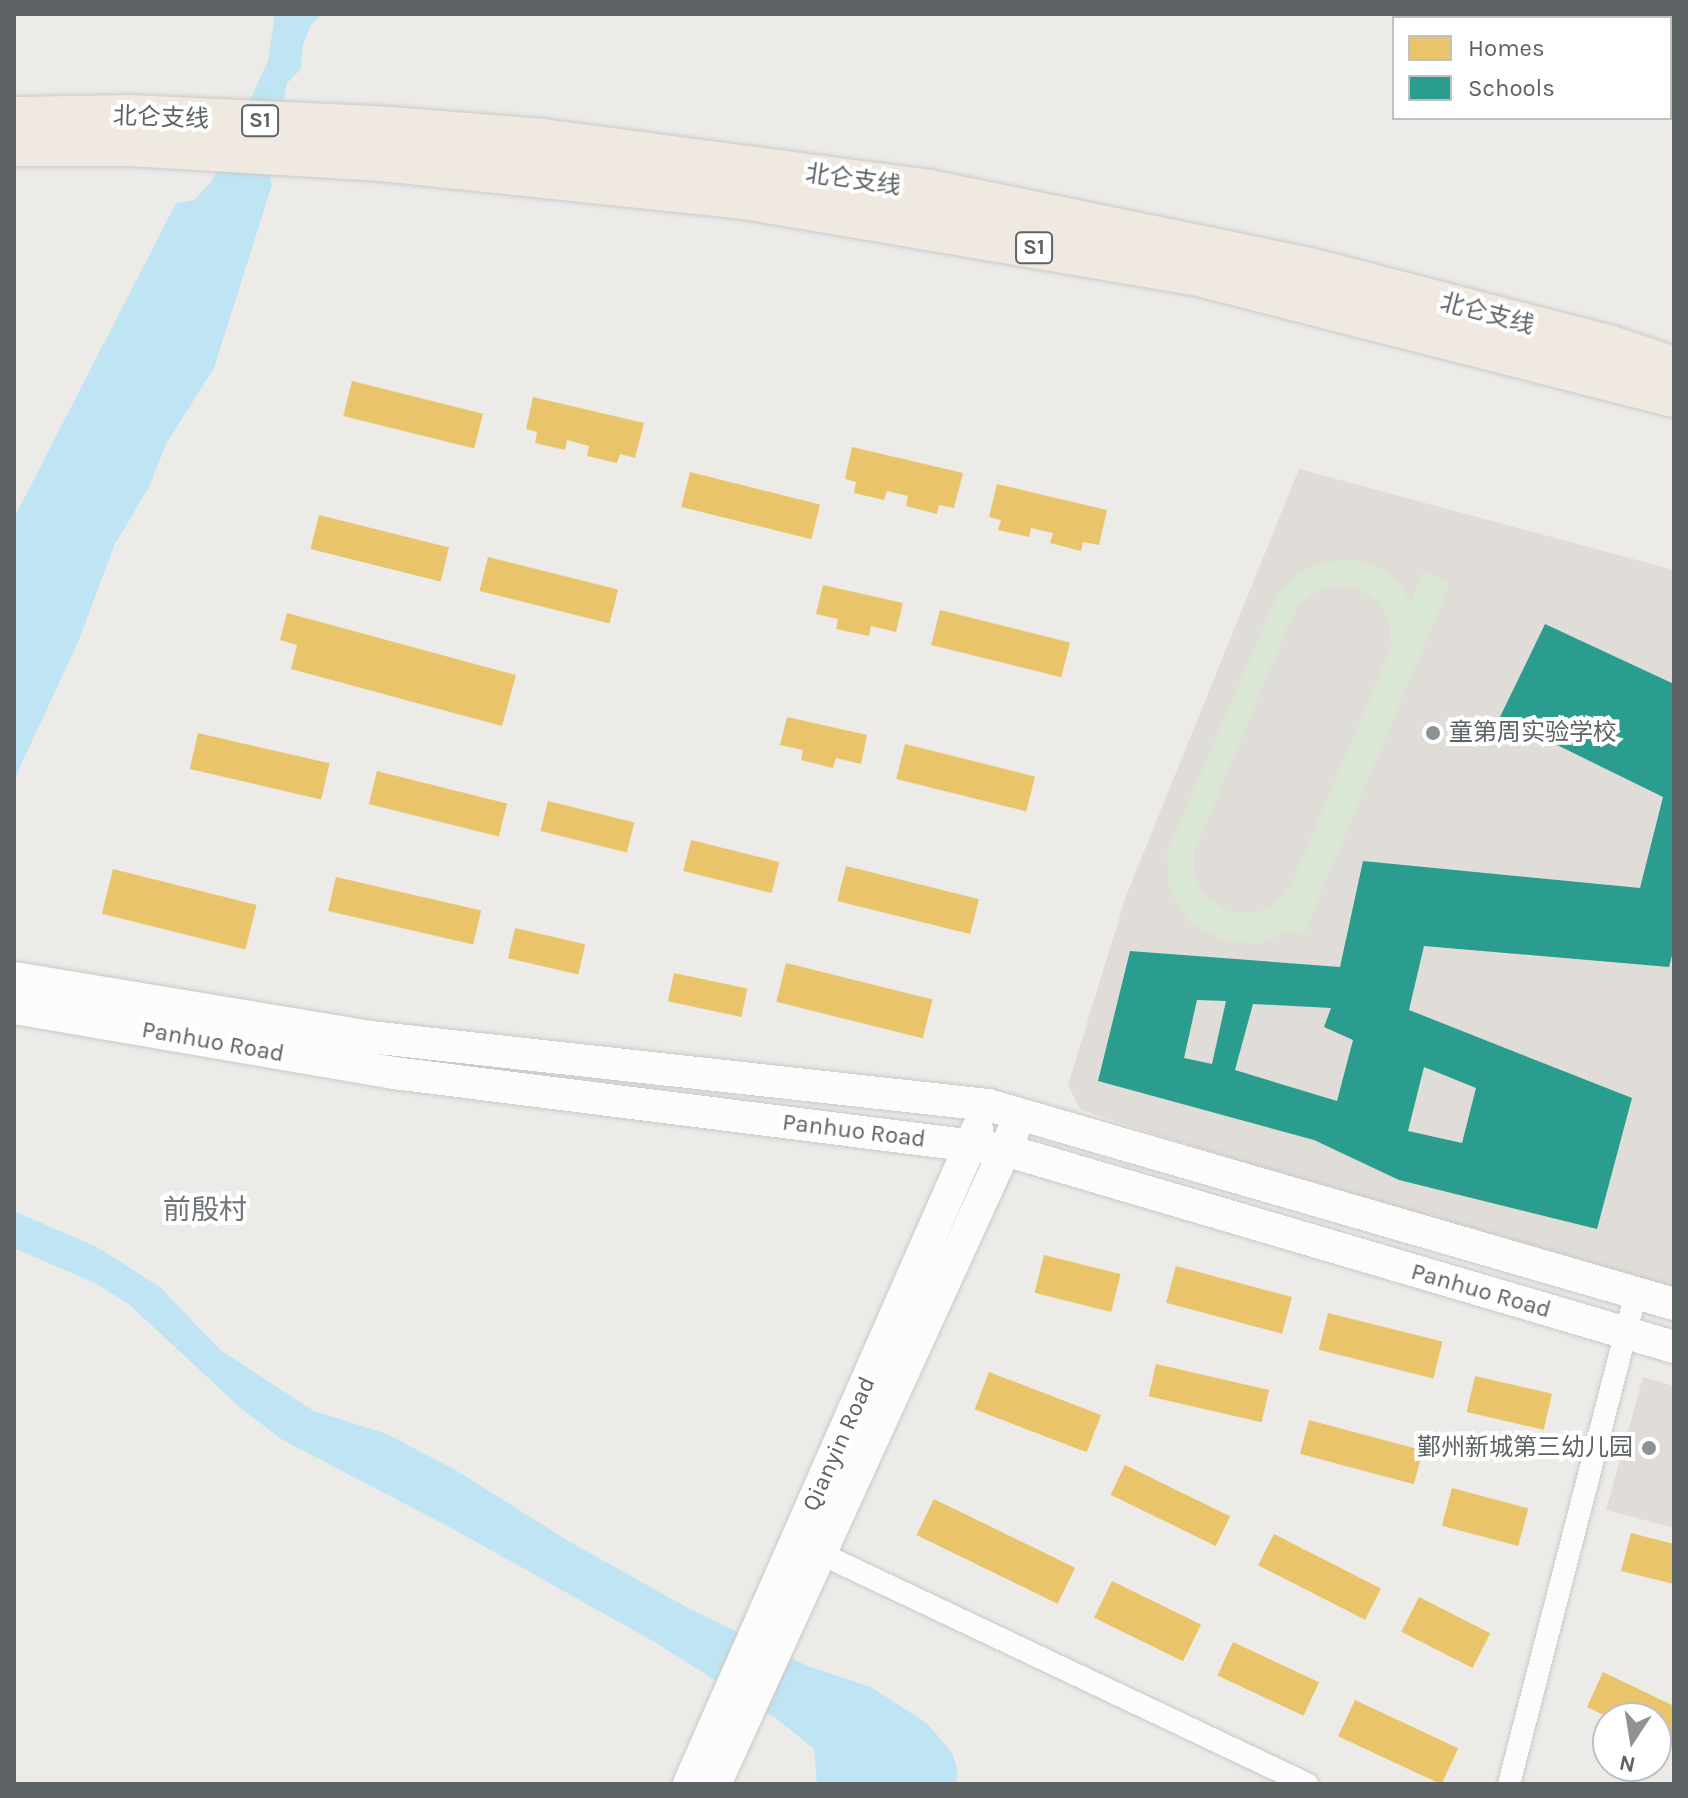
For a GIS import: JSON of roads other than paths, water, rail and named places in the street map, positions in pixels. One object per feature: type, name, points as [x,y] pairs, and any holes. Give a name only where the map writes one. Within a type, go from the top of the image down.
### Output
[{"type":"highway","name":"北仑支线","points":[[14,117],[130,131],[386,144],[543,139],[930,190],[1310,268],[1611,346],[1674,367]]},
{"type":"highway","name":"北仑支线","points":[[14,146],[130,131]]},
{"type":"highway","name":"北仑支线","points":[[386,144],[750,200],[1203,277],[1674,397]]},
{"type":"street","name":"Panhuo Road","points":[[15,989],[370,1037],[988,1105],[1674,1304]]},
{"type":"street","name":"Panhuo Road","points":[[15,989],[394,1073],[1005,1150],[1674,1347]]},
{"type":"street","name":"Qianyin Road","points":[[715,1784],[988,1105]]},
{"type":"street","name":"Qianyin Road","points":[[689,1784],[1022,1113]]},
{"type":"street","points":[[1509,1784],[1636,1293]]},
{"type":"street","points":[[808,1548],[1307,1784]]},
{"type":"water","points":[[275,14],[323,14],[311,25],[303,44],[301,69],[287,83],[270,176],[272,185],[214,368],[166,444],[150,485],[114,546],[79,640],[14,780],[14,518],[176,203],[194,200],[212,181],[268,61]]},
{"type":"water","points":[[14,1211],[97,1247],[160,1287],[220,1350],[314,1411],[387,1434],[457,1471],[570,1542],[690,1609],[808,1666],[871,1687],[928,1724],[952,1753],[958,1771],[956,1784],[817,1784],[814,1749],[780,1721],[656,1643],[455,1530],[281,1439],[237,1405],[131,1306],[95,1283],[14,1248]]},
{"type":"place","name":"童第周实验学校","points":[[1433,733]]},
{"type":"place","name":"鄞州新城第三幼儿园","points":[[1649,1448]]},
{"type":"district","name":"前殷村","points":[[205,1210]]}]
